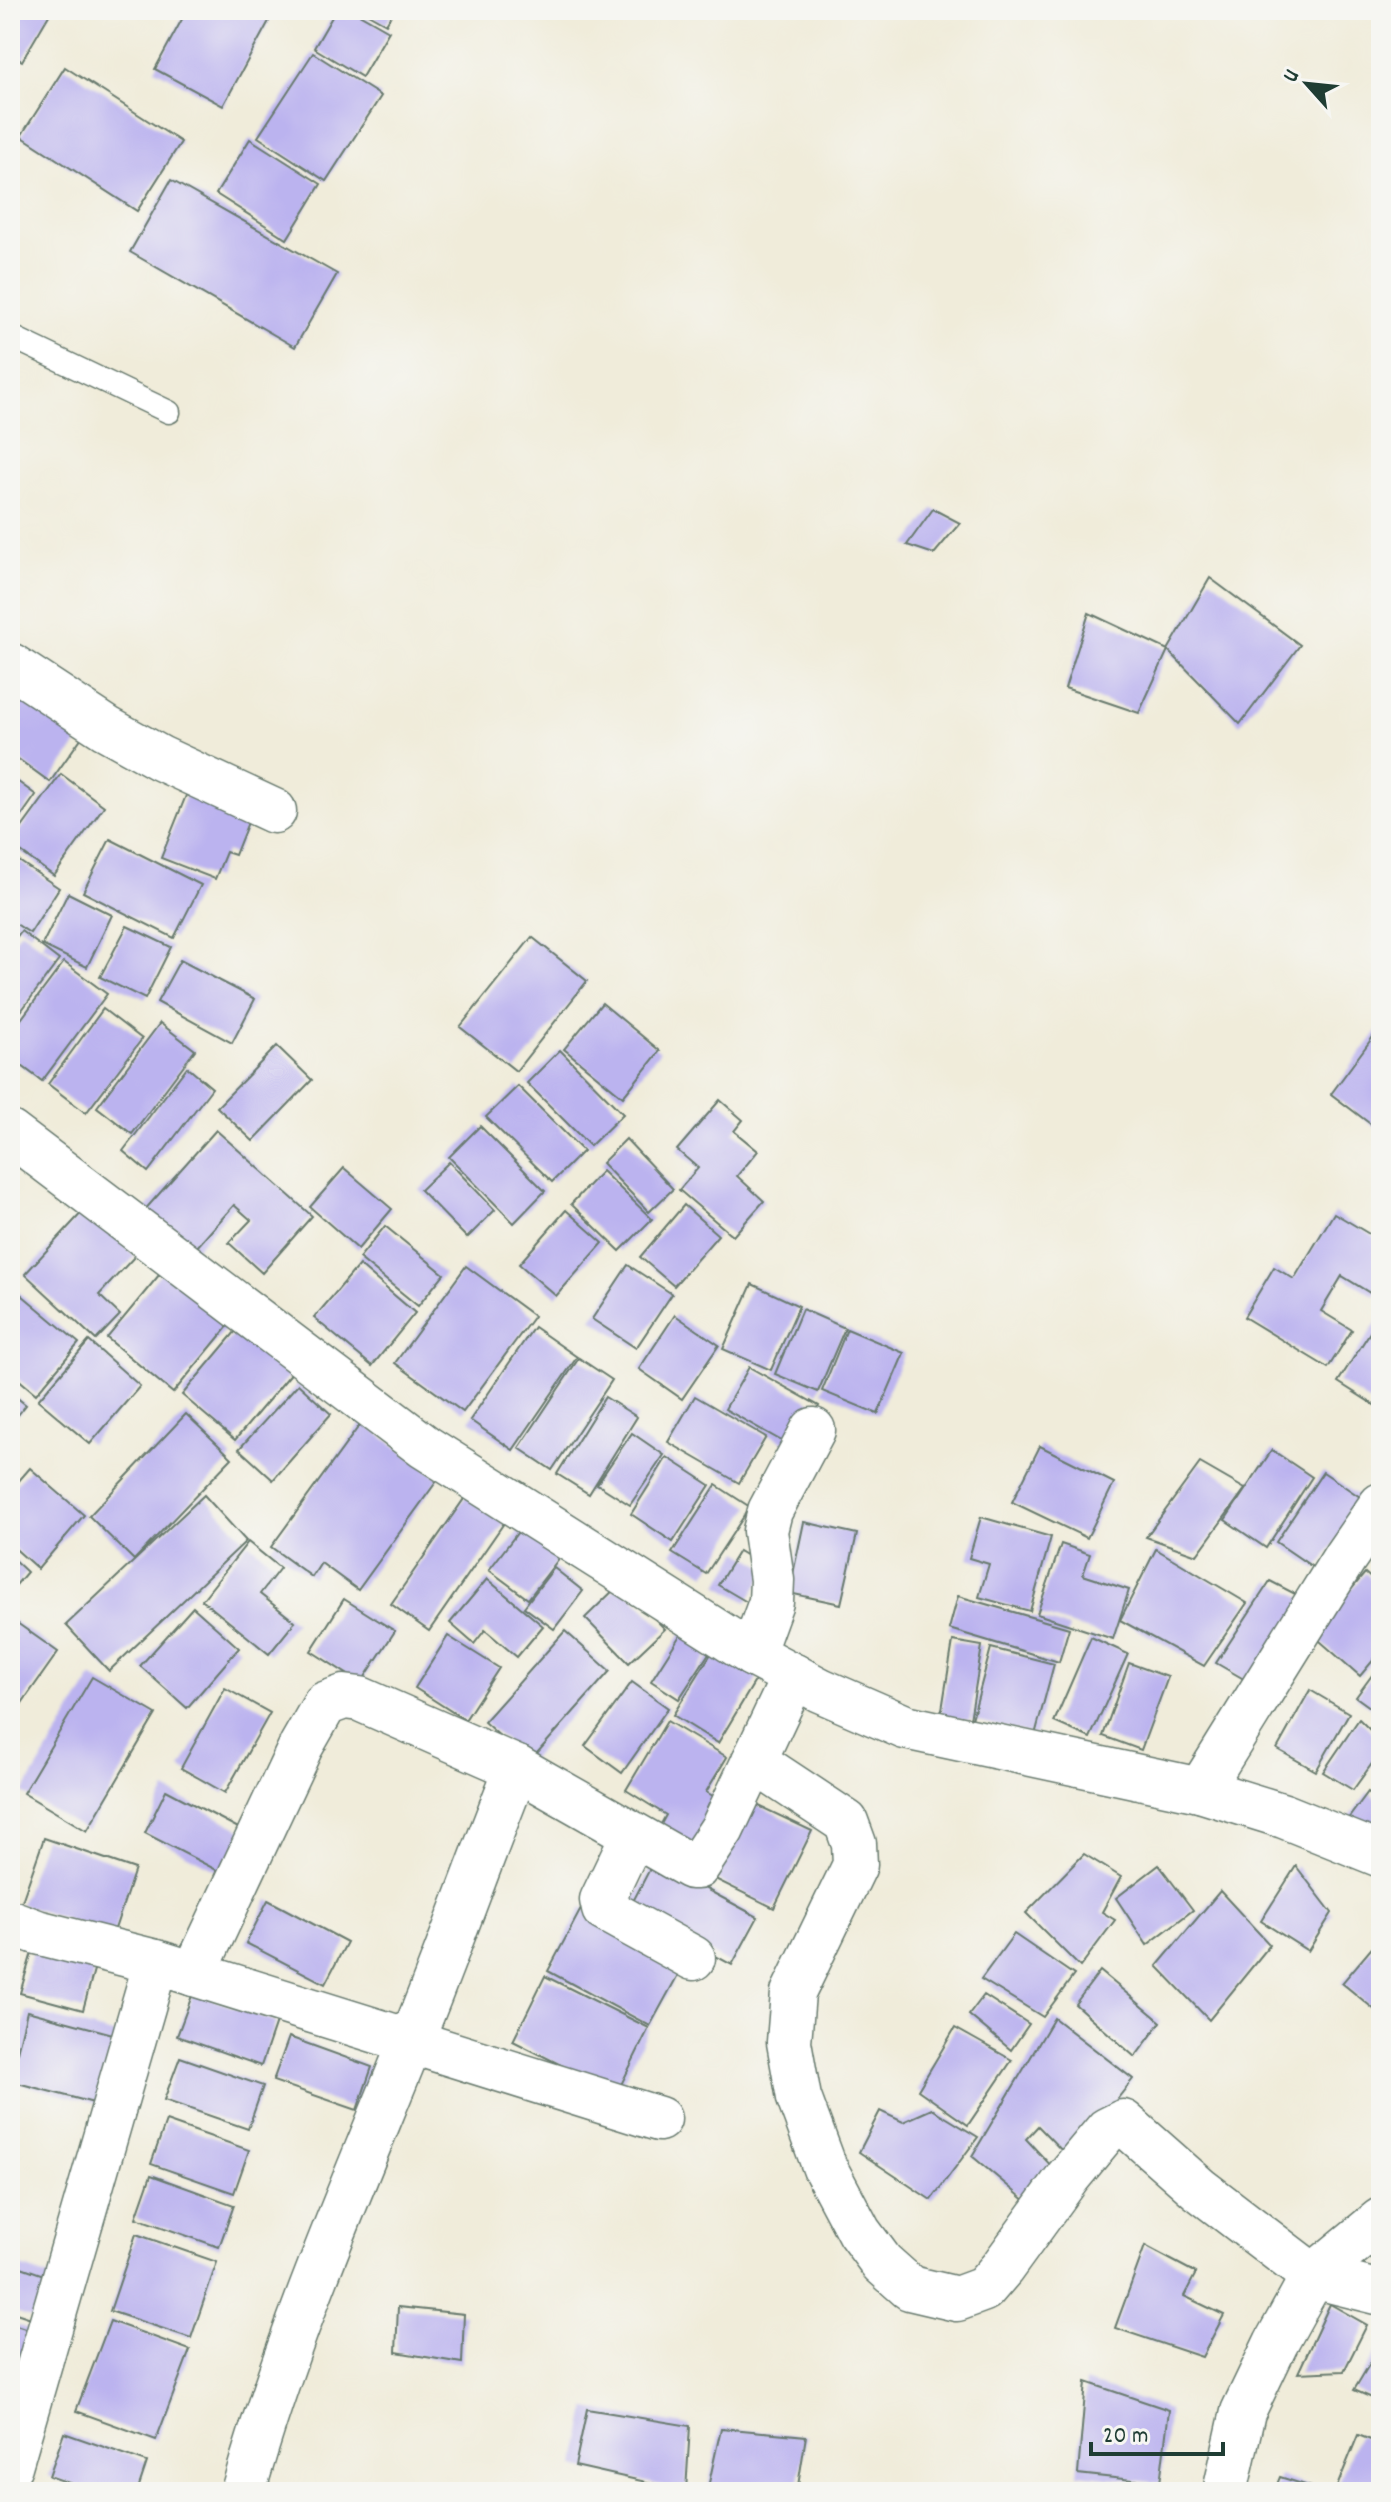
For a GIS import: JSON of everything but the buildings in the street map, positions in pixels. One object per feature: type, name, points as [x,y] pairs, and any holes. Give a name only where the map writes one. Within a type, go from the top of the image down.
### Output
[{"type":"street","points":[[13,672],[146,751],[274,811]]},
{"type":"street","points":[[10,1133],[425,1447],[752,1654],[820,1690],[905,1727],[1200,1790],[1284,1816],[1381,1855]]},
{"type":"street","points":[[752,1654],[771,1602],[772,1580],[765,1531],[770,1511],[813,1430]]},
{"type":"street","points":[[1200,1790],[1345,1557],[1381,1505]]},
{"type":"street","points":[[10,2466],[175,1968],[325,1704],[344,1697],[360,1699],[517,1768],[691,1867],[697,1867],[722,1829],[794,1676]]},
{"type":"street","points":[[754,1761],[846,1822],[854,1844],[855,1865],[793,1993],[789,2042],[799,2098],[825,2168],[859,2232],[882,2263],[910,2288],[957,2299],[984,2289],[1107,2130],[1123,2122],[1199,2189],[1313,2276],[1381,2293]]},
{"type":"street","points":[[243,2492],[320,2264],[412,2040],[517,1768]]},
{"type":"street","points":[[633,1835],[602,1900],[604,1909],[693,1958]]},
{"type":"street","points":[[10,1922],[175,1968],[659,2119]]},
{"type":"street","points":[[1225,2492],[1243,2412],[1313,2276],[1381,2220]]},
{"type":"lane","points":[[10,336],[169,412]]}]
